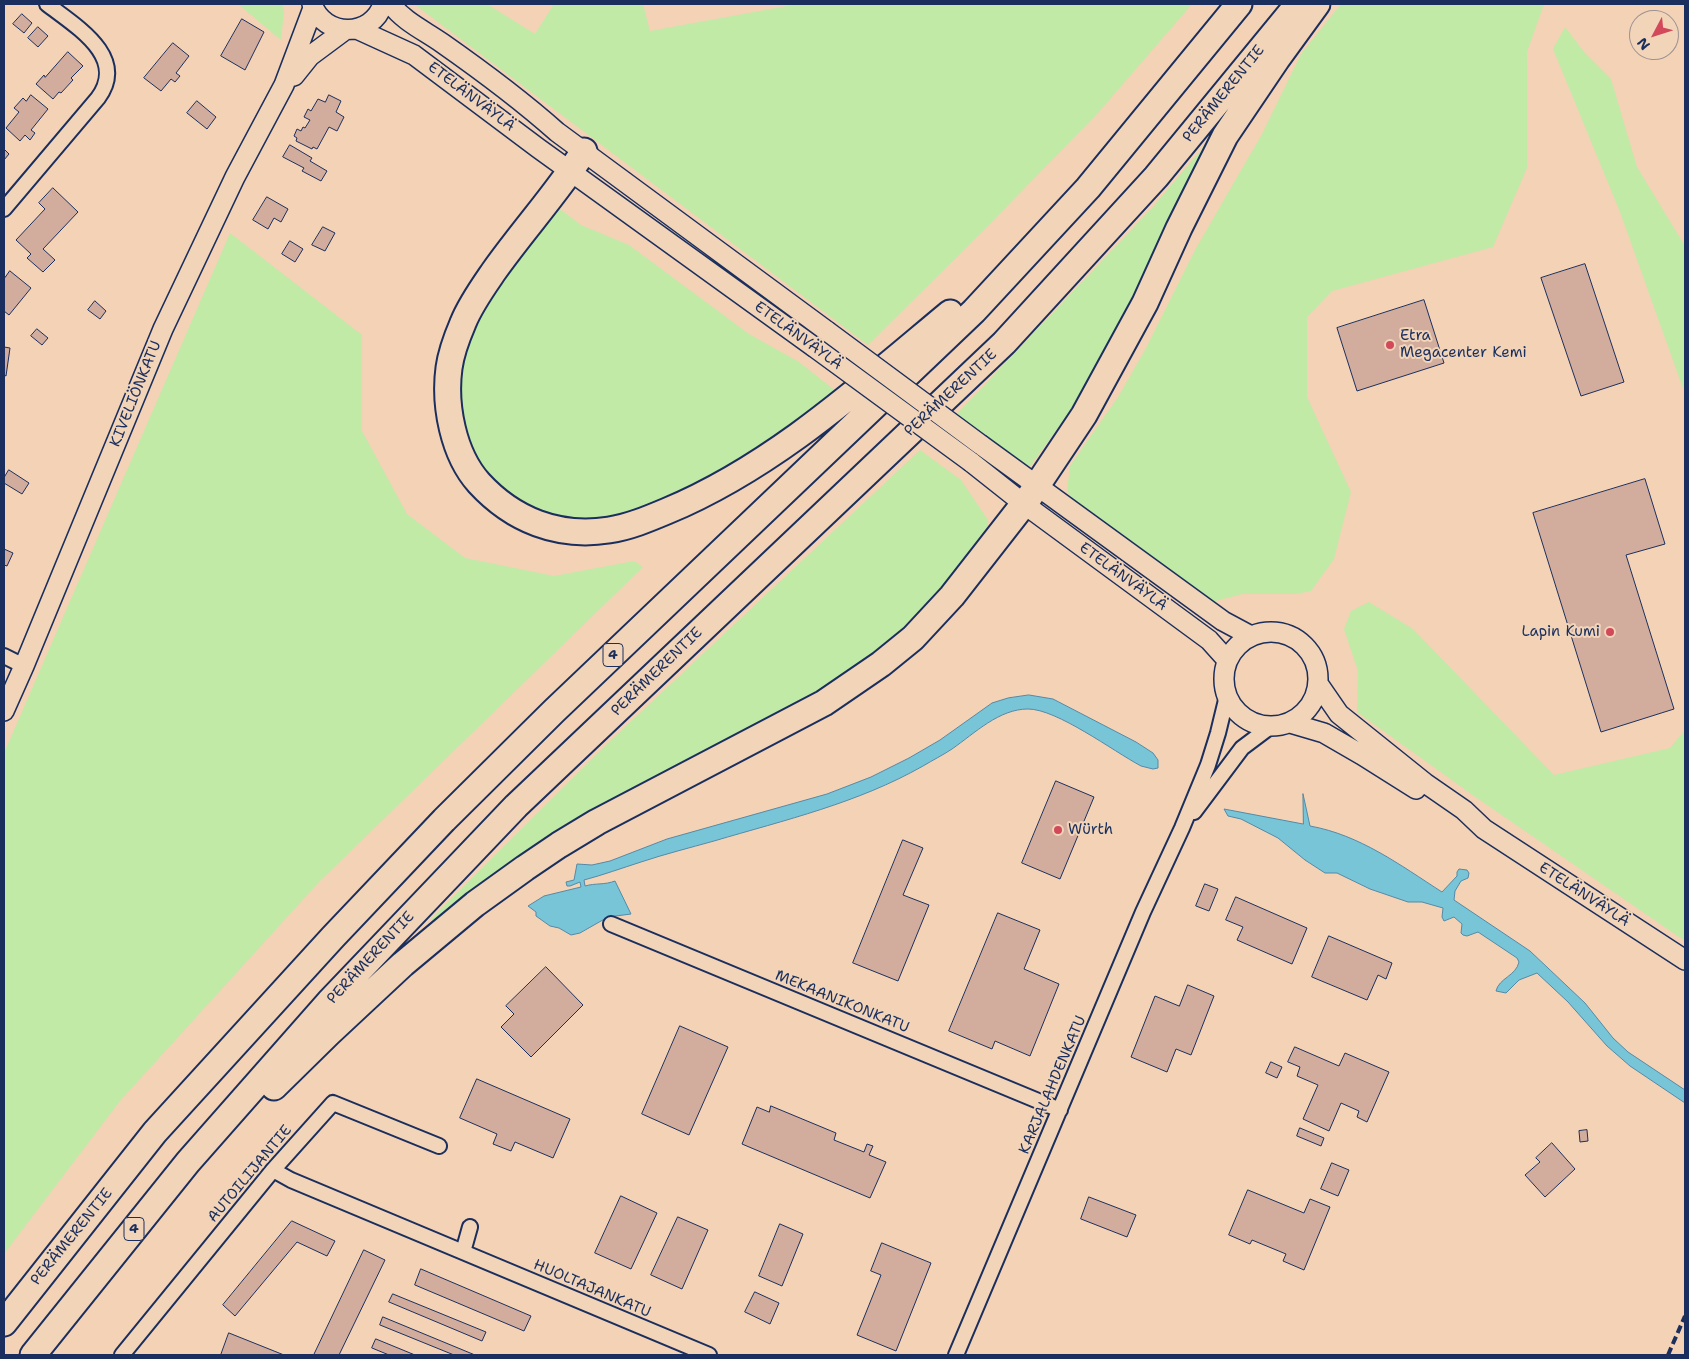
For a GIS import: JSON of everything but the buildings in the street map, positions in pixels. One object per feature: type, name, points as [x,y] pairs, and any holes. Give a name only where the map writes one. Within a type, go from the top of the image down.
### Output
[{"type":"highway","name":"PERÄMERENTIE","points":[[4,1322],[155,1132],[333,937],[444,820],[554,711],[974,311],[1088,188],[1239,4]]},
{"type":"highway","name":"PERÄMERENTIE","points":[[33,1355],[188,1162],[329,1002],[516,806],[1004,343],[1156,177],[1298,4]]},
{"type":"highway","points":[[237,1106],[262,1099],[329,1033],[426,945],[475,904],[552,849],[596,822],[824,703],[881,664],[913,638],[952,596],[1030,495],[1084,415],[1135,320],[1225,136],[1317,4]]},
{"type":"highway","points":[[584,151],[571,172],[509,250],[468,312],[455,344],[449,367],[448,389],[450,415],[455,439],[475,479],[489,494],[509,510],[530,522],[558,529],[583,531],[609,530],[634,524],[695,499],[773,452],[840,405],[956,308],[1040,223],[1088,188]]},
{"type":"main road","name":"KIVELIÖNKATU","points":[[284,85],[310,56],[351,30],[368,24],[377,17],[384,4]]},
{"type":"main road","name":"ETELÄNVÄYLÄ","points":[[392,4],[397,12],[450,49],[584,151],[981,445],[1030,495],[1209,640],[1227,660]]},
{"type":"main road","name":"KIVELIÖNKATU","points":[[4,711],[163,329],[233,181],[284,85],[288,71],[303,39],[313,6]]},
{"type":"main road","name":"ETELÄNVÄYLÄ","points":[[313,6],[319,17],[326,24],[335,28],[351,30],[414,55],[571,172],[971,462],[1030,495],[1222,621],[1251,636]]},
{"type":"main road","points":[[1266,632],[1282,632],[1301,641],[1314,657],[1319,685],[1315,697],[1309,708],[1290,723],[1270,727],[1252,723],[1236,712],[1227,696],[1223,678],[1227,660],[1237,646],[1251,636],[1266,632]]},
{"type":"main road","name":"ETELÄNVÄYLÄ","points":[[1319,685],[1339,714],[1426,783],[1464,810],[1484,829]]},
{"type":"main road","name":"ETELÄNVÄYLÄ","points":[[1290,723],[1324,733],[1362,755],[1456,816],[1484,829],[1685,960]]},
{"type":"street","points":[[4,209],[98,98],[107,83],[107,65],[97,47],[47,4]]},
{"type":"street","points":[[4,656],[24,666]]},
{"type":"street","name":"KARJALAHDENKATU","points":[[956,1355],[1143,912],[1182,828],[1208,765],[1227,696]]},
{"type":"street","name":"KARJALAHDENKATU","points":[[1182,828],[1242,748],[1270,727]]},
{"type":"street","name":"MEKAANIKONKATU","points":[[611,924],[1060,1110]]},
{"type":"street","name":"AUTOILIJANTIE","points":[[122,1355],[274,1170],[333,1103],[439,1146]]},
{"type":"street","name":"HUOLTAJANKATU","points":[[274,1170],[291,1180],[709,1355]]},
{"type":"street","points":[[463,1252],[470,1227]]},
{"type":"green space","points":[[238,4],[282,4],[284,11],[281,40]]},
{"type":"green space","points":[[414,4],[487,4],[535,34],[554,4],[643,4],[650,31],[798,4],[1192,4],[1098,113],[868,345]]},
{"type":"green space","points":[[1341,4],[1544,4],[1527,52],[1527,168],[1493,247],[1332,291],[1307,317],[1307,397],[1351,492],[1334,559],[1311,591],[1296,594],[1242,594],[1212,602],[1074,503],[1067,491],[1070,466],[1118,397],[1146,348],[1195,250],[1262,134],[1301,54]]},
{"type":"green space","points":[[1565,27],[1585,53],[1611,79],[1637,167],[1685,246],[1685,394],[1620,212],[1553,49]]},
{"type":"green space","points":[[1224,123],[1182,191],[1134,300],[1082,395],[1031,465],[1022,465],[956,415],[1151,209]]},
{"type":"green space","points":[[556,206],[581,225],[629,245],[749,334],[799,362],[837,392],[730,466],[708,479],[640,510],[602,517],[573,517],[545,512],[519,501],[497,485],[479,463],[467,437],[460,405],[461,370],[465,349],[472,331],[492,293]]},
{"type":"green space","points":[[230,233],[362,335],[362,431],[407,514],[465,558],[554,576],[634,561],[643,567],[319,882],[120,1101],[4,1254],[4,753]]},
{"type":"green space","points":[[920,450],[961,480],[988,520],[988,526],[938,592],[910,624],[879,651],[842,678],[763,725],[543,842],[495,874],[435,923],[431,919],[608,743]]},
{"type":"green space","points":[[1369,602],[1413,629],[1554,775],[1670,748],[1685,730],[1685,941],[1474,796],[1357,712],[1358,671],[1344,629],[1351,611]]},
{"type":"water","points":[[1029,695],[1053,699],[1136,742],[1153,753],[1158,760],[1158,768],[1153,769],[1141,766],[1085,732],[1054,716],[1028,709],[1017,710],[997,717],[952,749],[898,779],[873,790],[821,810],[659,856],[584,880],[585,886],[615,881],[631,914],[608,917],[580,933],[571,935],[559,928],[550,926],[536,916],[536,912],[528,906],[544,896],[581,887],[580,882],[567,886],[566,882],[574,880],[577,864],[592,865],[610,861],[667,839],[827,794],[871,777],[909,758],[940,740],[992,703],[1008,698]]},
{"type":"water","points":[[1303,794],[1310,826],[1346,836],[1379,852],[1442,892],[1457,876],[1459,869],[1467,870],[1469,873],[1468,878],[1461,881],[1455,891],[1454,900],[1530,951],[1585,1003],[1613,1038],[1628,1052],[1685,1090],[1685,1103],[1630,1066],[1607,1046],[1568,1002],[1537,973],[1519,980],[1506,993],[1496,991],[1500,983],[1515,971],[1519,962],[1517,958],[1478,932],[1467,936],[1463,935],[1461,933],[1462,924],[1454,917],[1444,921],[1442,917],[1443,908],[1422,902],[1408,902],[1370,889],[1337,873],[1325,873],[1305,860],[1278,838],[1241,819],[1228,816],[1224,809],[1303,824]]},
{"type":"railway","points":[[1668,1355],[1685,1316]]},
{"type":"place","name":"Etra Megacenter Kemi","points":[[1390,345]]},
{"type":"place","name":"Lapin Kumi","points":[[1610,632]]},
{"type":"place","name":"Würth","points":[[1058,830]]}]
